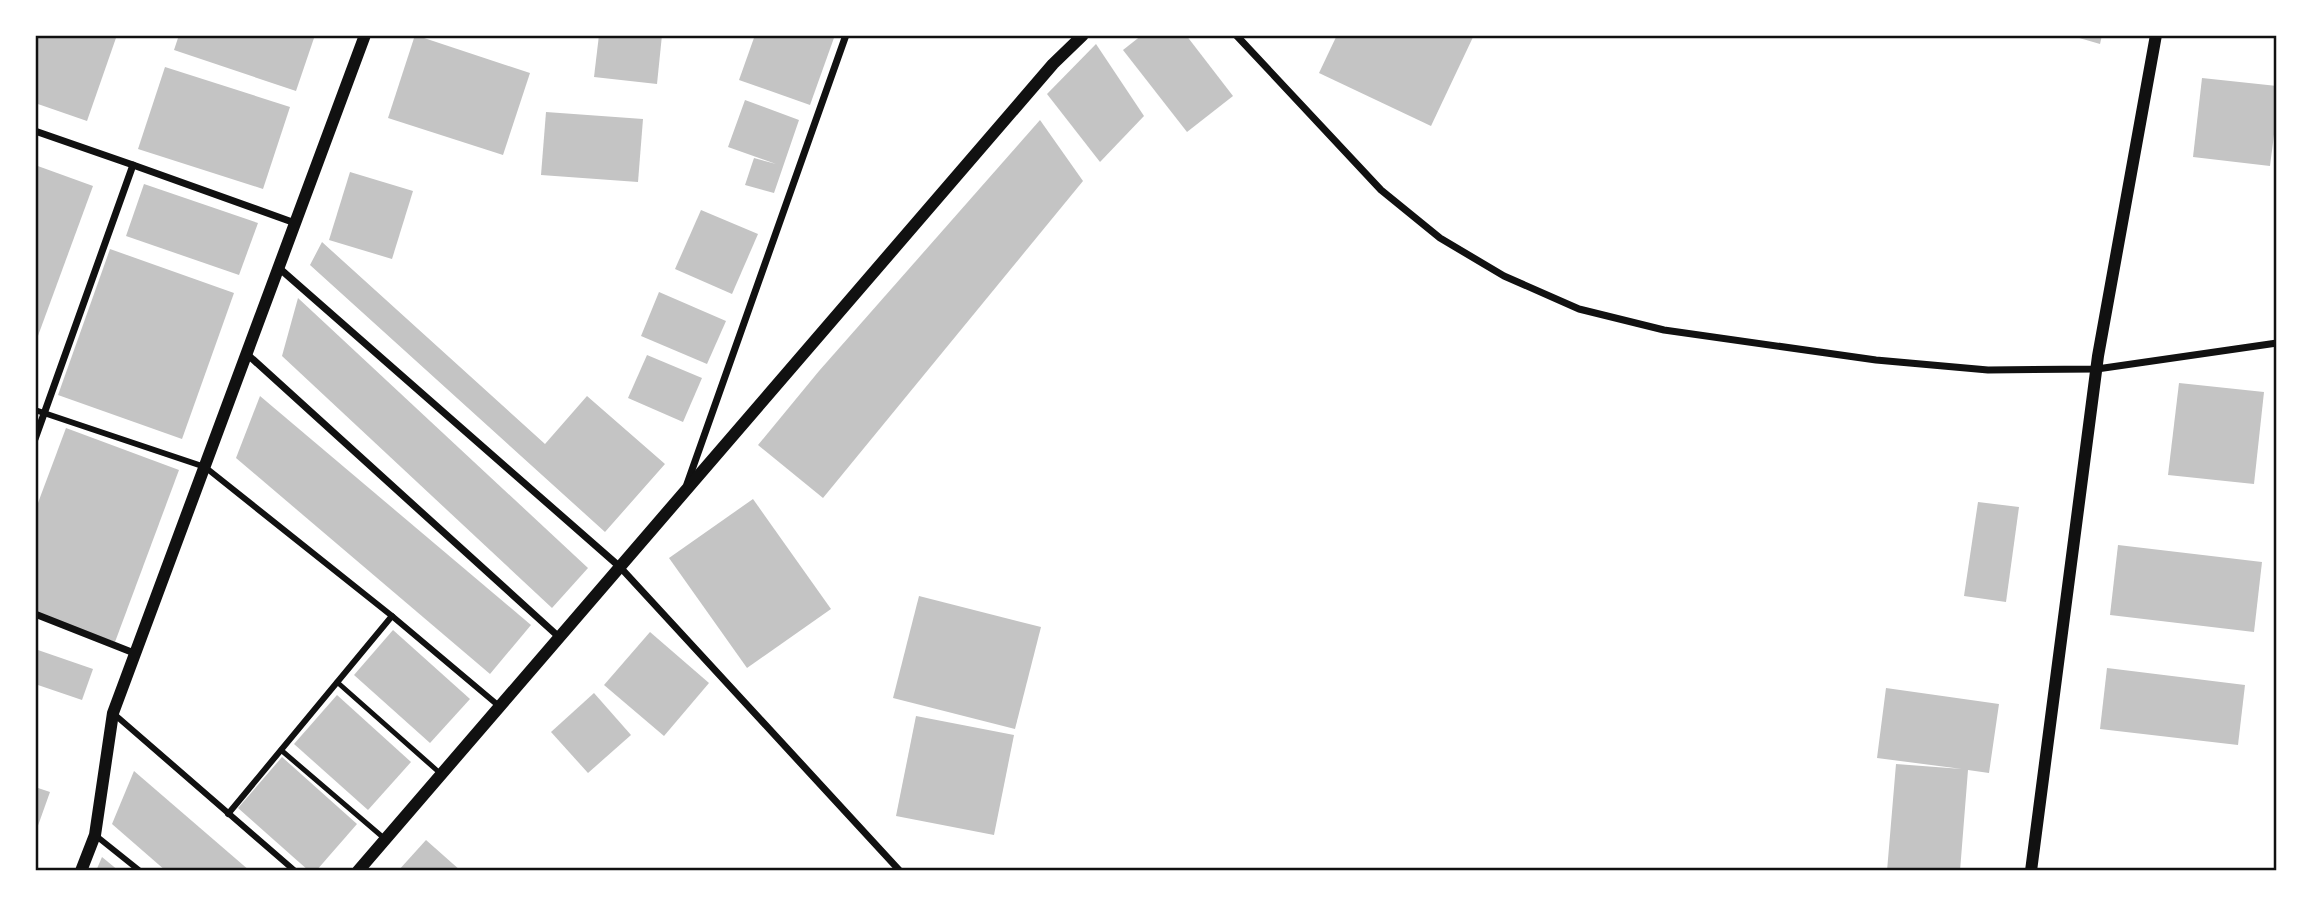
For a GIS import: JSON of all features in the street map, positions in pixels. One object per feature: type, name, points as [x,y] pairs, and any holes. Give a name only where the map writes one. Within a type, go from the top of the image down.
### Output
[{"type":"street","points":[[81,871],[95,835],[113,713],[365,35]]},
{"type":"street","points":[[685,491],[846,35]]},
{"type":"street","points":[[358,871],[1053,64],[1083,35]]},
{"type":"street","points":[[1236,35],[1381,190],[1440,237],[1504,276],[1578,309],[1664,330],[1876,360],[1988,370],[2097,369],[2277,342]]},
{"type":"street","points":[[2031,871],[2097,369],[2156,35]]},
{"type":"street","points":[[35,131],[296,224]]},
{"type":"street","points":[[35,439],[133,165]]},
{"type":"street","points":[[279,268],[620,567],[900,871]]},
{"type":"street","points":[[247,354],[559,637]]},
{"type":"street","points":[[35,410],[205,467],[392,616],[499,706]]},
{"type":"street","points":[[35,614],[134,653]]},
{"type":"street","points":[[228,814],[392,616]]},
{"type":"street","points":[[113,713],[295,871]]},
{"type":"street","points":[[95,835],[140,871]]},
{"type":"lane","points":[[337,682],[441,774]]},
{"type":"lane","points":[[281,750],[385,839]]},
{"type":"building","points":[[35,35],[117,35],[87,121],[35,103]]},
{"type":"building","points":[[179,35],[306,35],[314,38],[296,91],[174,50]]},
{"type":"building","points":[[415,35],[530,73],[503,155],[388,118]]},
{"type":"building","points":[[599,35],[662,35],[657,84],[594,77]]},
{"type":"building","points":[[755,35],[835,35],[810,105],[739,80]]},
{"type":"building","points":[[1142,35],[1186,35],[1233,96],[1187,132],[1123,50]]},
{"type":"building","points":[[1337,35],[1474,35],[1431,126],[1319,73]]},
{"type":"building","points":[[2069,35],[2102,35],[2100,44]]},
{"type":"building","points":[[1096,44],[1144,116],[1100,162],[1047,94]]},
{"type":"building","points":[[165,67],[290,107],[263,189],[138,149]]},
{"type":"building","points":[[2202,78],[2277,86],[2277,111],[2270,166],[2193,157]]},
{"type":"building","points":[[745,100],[799,120],[774,193],[745,185],[754,158],[776,164],[728,147]]},
{"type":"building","points":[[546,112],[643,119],[638,182],[541,175]]},
{"type":"building","points":[[1040,120],[1083,181],[823,498],[758,445],[819,371]]},
{"type":"building","points":[[35,165],[93,186],[35,344]]},
{"type":"building","points":[[350,172],[413,191],[392,259],[329,240]]},
{"type":"building","points":[[144,184],[258,223],[239,275],[126,236]]},
{"type":"building","points":[[701,210],[758,234],[732,294],[675,269]]},
{"type":"building","points":[[322,242],[545,444],[587,396],[665,464],[605,532],[310,265]]},
{"type":"building","points":[[110,249],[234,293],[182,439],[58,395]]},
{"type":"building","points":[[659,292],[726,321],[707,364],[641,336]]},
{"type":"building","points":[[298,298],[588,568],[552,608],[282,356]]},
{"type":"building","points":[[647,355],[702,378],[683,422],[628,398]]},
{"type":"building","points":[[2179,383],[2264,392],[2254,484],[2168,475]]},
{"type":"building","points":[[260,396],[531,625],[490,674],[236,458]]},
{"type":"building","points":[[66,428],[179,470],[115,642],[35,613],[35,511]]},
{"type":"building","points":[[753,499],[831,609],[747,668],[669,558]]},
{"type":"building","points":[[1978,502],[2019,507],[2006,602],[1964,596]]},
{"type":"building","points":[[2118,545],[2262,562],[2254,632],[2110,615]]},
{"type":"building","points":[[919,596],[1041,627],[1015,729],[893,698]]},
{"type":"building","points":[[393,630],[470,699],[430,743],[354,675]]},
{"type":"building","points":[[650,632],[709,683],[664,736],[604,685]]},
{"type":"building","points":[[35,649],[93,669],[82,700],[35,684]]},
{"type":"building","points":[[2107,668],[2245,685],[2238,745],[2100,729]]},
{"type":"building","points":[[1886,688],[1999,704],[1989,773],[1968,770],[1960,871],[1887,871],[1896,764],[1962,769],[1877,758]]},
{"type":"building","points":[[594,693],[631,735],[588,773],[551,732]]},
{"type":"building","points":[[337,695],[411,762],[368,810],[294,744]]},
{"type":"building","points":[[916,716],[1014,735],[994,835],[896,816]]},
{"type":"building","points":[[282,757],[357,824],[316,871],[309,871],[238,808]]},
{"type":"building","points":[[134,771],[250,871],[166,871],[112,824]]},
{"type":"building","points":[[35,787],[50,792],[35,834]]},
{"type":"building","points":[[426,840],[461,871],[398,871]]},
{"type":"building","points":[[102,857],[119,871],[96,871]]}]
